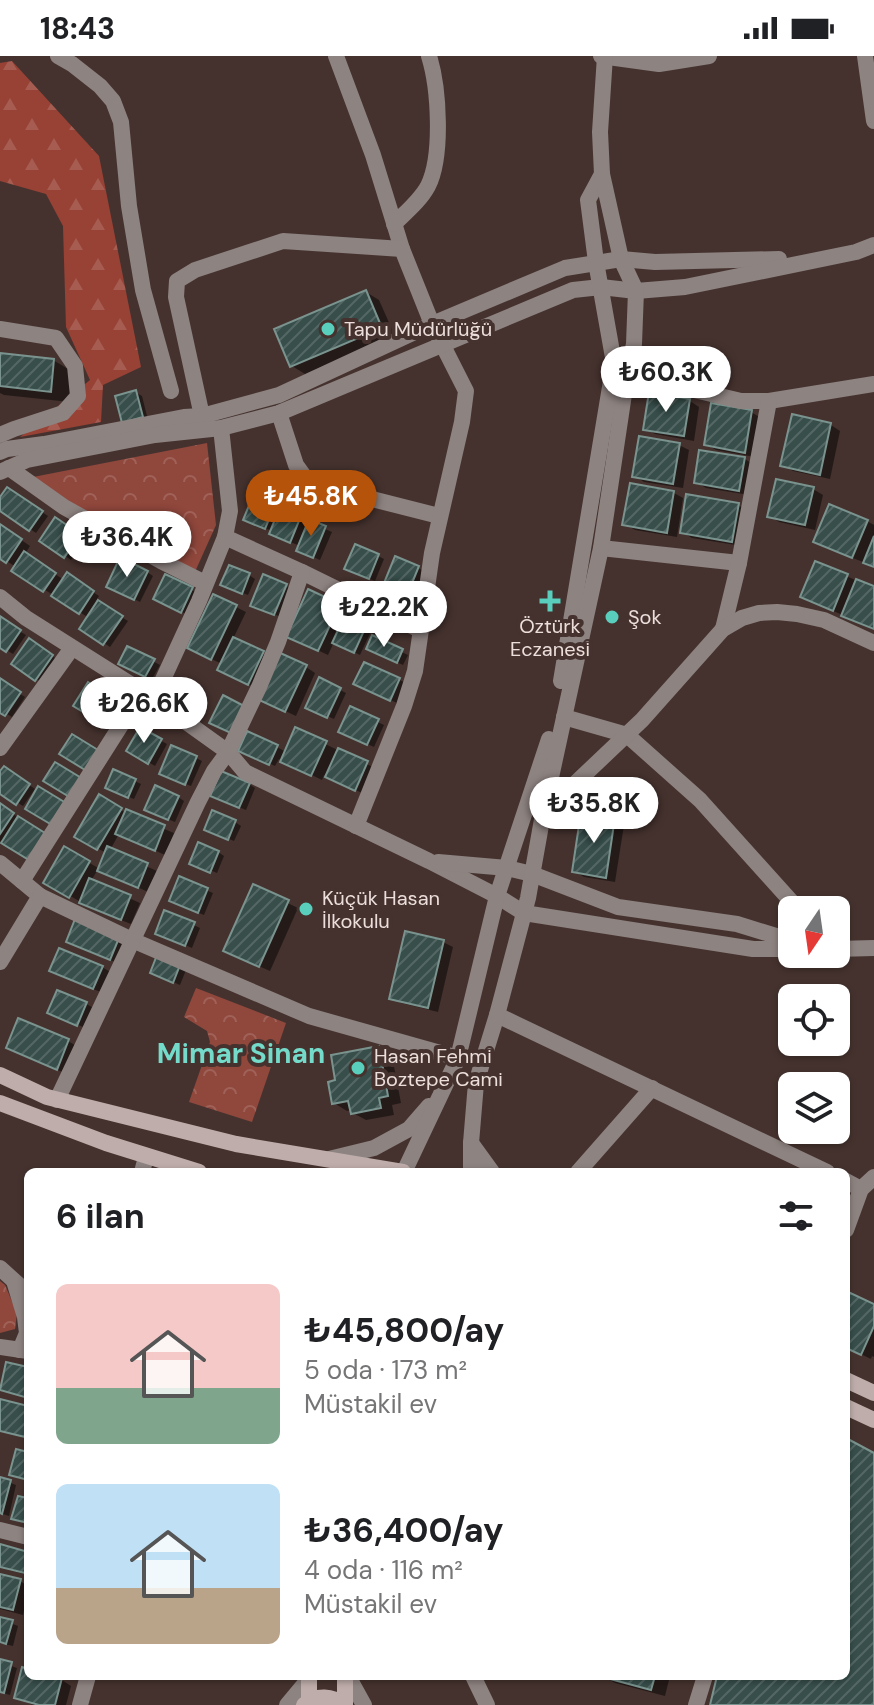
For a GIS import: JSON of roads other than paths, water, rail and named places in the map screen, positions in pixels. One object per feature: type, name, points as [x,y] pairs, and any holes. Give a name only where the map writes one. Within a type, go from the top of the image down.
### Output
[{"type":"main road","points":[[0,1075],[57,1100],[236,1144],[380,1168]]},
{"type":"main road","points":[[0,1103],[144,1164],[172,1168]]},
{"type":"main road","points":[[850,1382],[874,1393]]},
{"type":"main road","points":[[850,1409],[874,1420]]},
{"type":"main road","points":[[308,1680],[307,1703],[328,1697],[345,1705],[346,1680]]},
{"type":"street","points":[[65,60],[89,56]]},
{"type":"street","points":[[336,56],[373,155],[402,249],[432,324],[466,391],[462,422],[439,516],[415,671],[356,826]]},
{"type":"street","points":[[394,224],[427,188],[437,161],[435,74],[429,56]]},
{"type":"street","points":[[471,1168],[476,1083],[524,913],[601,548],[634,344],[636,291],[621,259],[602,174],[600,132],[604,56],[659,64],[709,56]]},
{"type":"street","points":[[865,56],[874,121]]},
{"type":"street","points":[[65,60],[100,86],[113,101],[121,122],[129,206],[143,290],[171,391]]},
{"type":"street","points":[[405,1168],[458,1058],[497,896],[557,706],[614,363],[588,200],[602,174]]},
{"type":"street","points":[[202,416],[176,297],[177,281],[195,270],[283,241],[402,249]]},
{"type":"street","points":[[4,470],[27,460],[155,435],[221,428],[279,413],[573,290],[601,287],[636,291],[685,287],[856,252],[874,245]]},
{"type":"street","points":[[0,452],[202,416],[279,395],[432,324],[565,268],[621,259],[655,262],[765,260],[856,252]]},
{"type":"street","points":[[0,329],[56,338],[75,366],[78,396],[63,413],[0,435]]},
{"type":"street","points":[[627,374],[741,401],[769,401],[874,384]]},
{"type":"street","points":[[723,629],[739,563],[769,401]]},
{"type":"street","points":[[279,413],[296,465],[309,483],[439,516]]},
{"type":"street","points":[[22,881],[148,695],[205,583],[225,537],[230,511],[221,428]]},
{"type":"street","points":[[4,470],[64,507],[205,583]]},
{"type":"street","points":[[225,537],[420,630]]},
{"type":"street","points":[[601,548],[739,563]]},
{"type":"street","points":[[57,1100],[198,802],[228,752],[278,642],[302,572]]},
{"type":"street","points":[[0,597],[26,618],[148,695],[228,752],[245,772],[429,861],[524,913],[753,949],[778,949]]},
{"type":"street","points":[[543,814],[627,735],[723,629],[742,618],[759,613],[797,614],[824,620],[874,643]]},
{"type":"street","points":[[1,743],[72,648]]},
{"type":"street","points":[[564,717],[627,735],[700,800],[786,896]]},
{"type":"street","points":[[429,861],[507,868],[532,874],[618,907],[737,924],[778,937]]},
{"type":"street","points":[[0,863],[40,896],[132,940],[309,1016],[458,1058]]},
{"type":"street","points":[[0,962],[40,896]]},
{"type":"street","points":[[850,949],[874,948]]},
{"type":"street","points":[[497,1015],[819,1168]]},
{"type":"street","points":[[328,1159],[374,1148],[409,1129],[448,1083]]},
{"type":"street","points":[[582,1168],[652,1088]]},
{"type":"street","points":[[471,1143],[489,1168]]},
{"type":"street","points":[[850,1216],[860,1182]]},
{"type":"street","points":[[0,1268],[24,1290]]},
{"type":"street","points":[[14,1281],[24,1314]]},
{"type":"street","points":[[0,1347],[24,1351]]},
{"type":"street","points":[[0,1530],[24,1536]]},
{"type":"street","points":[[80,1705],[87,1680]]},
{"type":"street","points":[[287,1705],[307,1680]]},
{"type":"street","points":[[348,1680],[364,1705]]},
{"type":"street","points":[[475,1680],[487,1705]]},
{"type":"street","points":[[696,1705],[704,1680]]},
{"type":"place","name":"Tapu Müdürlüğü","points":[[328,329]]},
{"type":"place","name":"Öztürk Eczanesi","points":[[550,601]]},
{"type":"place","name":"Şok","points":[[612,617]]},
{"type":"place","name":"Küçük Hasan İlkokulu","points":[[306,909]]},
{"type":"place","name":"Hasan Fehmi Boztepe Cami","points":[[358,1068]]},
{"type":"district","name":"Mimar Sinan","points":[[241,1053]]}]
